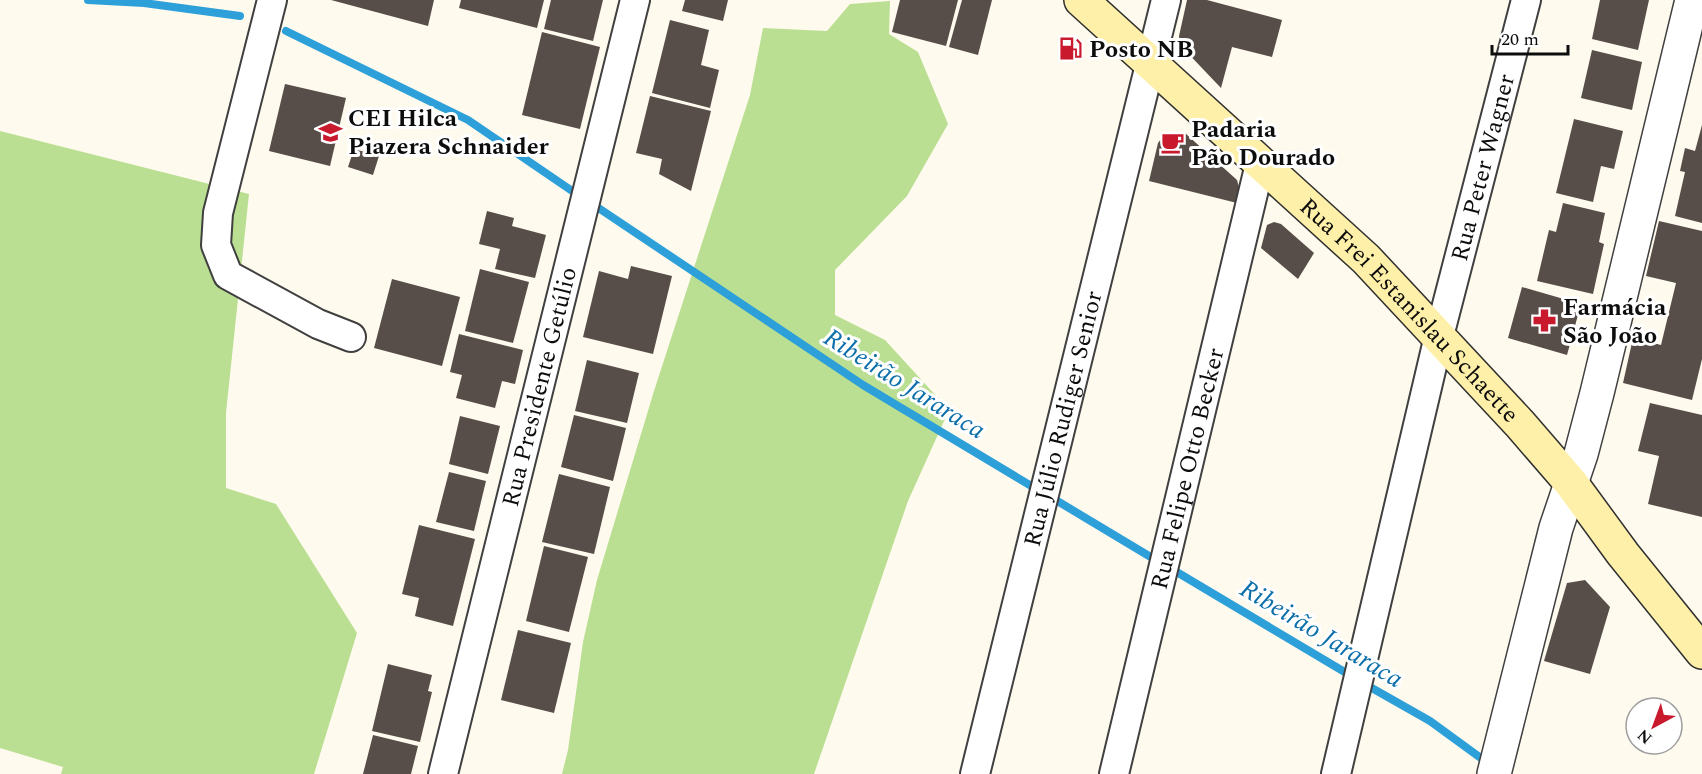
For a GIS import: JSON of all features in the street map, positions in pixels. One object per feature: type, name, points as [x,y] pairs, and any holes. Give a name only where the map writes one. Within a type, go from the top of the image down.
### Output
[{"type":"main road","name":"Rua Frei Estanislau Schaette","points":[[1081,0],[1366,259],[1439,336],[1571,483],[1623,554],[1702,652]]},
{"type":"street","points":[[272,0],[218,213],[216,245],[228,275],[318,324],[351,337]]},
{"type":"street","name":"Rua Presidente Getúlio","points":[[442,774],[635,0]]},
{"type":"street","name":"Rua Júlio Rudiger Senior","points":[[975,774],[1166,0]]},
{"type":"street","name":"Rua Peter Wagner","points":[[1336,774],[1439,336],[1526,0]]},
{"type":"street","points":[[1498,760],[1556,528],[1598,393],[1692,0]]},
{"type":"street","name":"Rua Felipe Otto Becker","points":[[1114,774],[1260,164]]},
{"type":"green space","points":[[890,1],[889,34],[918,52],[948,124],[907,196],[835,270],[835,315],[885,340],[949,410],[908,501],[814,774],[562,774],[568,750],[583,642],[597,580],[654,391],[750,95],[763,28],[827,31],[850,4]]},
{"type":"green space","points":[[0,131],[249,194],[226,413],[226,488],[276,504],[357,633],[314,774],[61,774],[63,767],[0,748]]},
{"type":"building","points":[[331,0],[434,0],[428,26]]},
{"type":"building","points":[[461,0],[544,0],[537,28],[459,8]]},
{"type":"building","points":[[551,0],[603,0],[593,41],[544,29]]},
{"type":"building","points":[[685,0],[728,0],[723,21],[682,11]]},
{"type":"building","points":[[900,0],[958,0],[946,46],[892,32]]},
{"type":"building","points":[[962,0],[992,0],[978,55],[949,47]]},
{"type":"building","points":[[1187,0],[1207,0],[1282,20],[1272,57],[1232,47],[1221,88],[1180,45],[1179,36]]},
{"type":"building","points":[[1600,0],[1649,0],[1638,50],[1592,39]]},
{"type":"building","points":[[670,20],[709,30],[701,65],[719,70],[710,108],[652,93]]},
{"type":"building","points":[[542,32],[600,47],[580,129],[522,115]]},
{"type":"building","points":[[1592,50],[1642,62],[1632,110],[1581,98]]},
{"type":"building","points":[[285,84],[346,98],[330,166],[269,151]]},
{"type":"building","points":[[650,96],[711,111],[691,191],[659,174],[662,159],[636,153]]},
{"type":"building","points":[[1574,119],[1623,131],[1614,169],[1601,166],[1593,202],[1556,193]]},
{"type":"building","points":[[1702,125],[1702,223],[1675,216],[1685,172],[1680,171],[1685,148],[1695,151]]},
{"type":"building","points":[[1185,133],[1237,180],[1239,187],[1237,203],[1149,181],[1158,143],[1165,134]]},
{"type":"building","points":[[354,149],[379,156],[373,175],[348,167]]},
{"type":"building","points":[[1563,203],[1605,213],[1599,242],[1604,244],[1593,294],[1537,281],[1549,230],[1556,232]]},
{"type":"building","points":[[487,211],[514,218],[512,226],[546,235],[535,278],[495,269],[500,249],[479,244]]},
{"type":"building","points":[[1659,221],[1702,231],[1702,359],[1692,400],[1623,383],[1633,338],[1661,345],[1676,283],[1646,276]]},
{"type":"building","points":[[1274,222],[1281,224],[1314,253],[1298,279],[1261,248],[1267,225]]},
{"type":"building","points":[[631,266],[672,276],[653,354],[583,337],[599,271],[628,279]]},
{"type":"building","points":[[480,269],[529,282],[513,343],[465,331]]},
{"type":"building","points":[[392,279],[460,297],[442,366],[374,348]]},
{"type":"building","name":"Farmácia São João","points":[[1522,287],[1581,304],[1567,355],[1508,338]]},
{"type":"building","points":[[459,334],[523,350],[515,384],[502,381],[495,408],[456,398],[462,375],[450,372]]},
{"type":"building","points":[[587,360],[639,373],[627,423],[575,411]]},
{"type":"building","points":[[1650,403],[1702,415],[1702,517],[1648,504],[1659,456],[1638,451]]},
{"type":"building","points":[[574,415],[626,428],[613,481],[561,467]]},
{"type":"building","points":[[460,416],[500,426],[488,474],[449,464]]},
{"type":"building","points":[[449,472],[486,481],[474,531],[436,522]]},
{"type":"building","points":[[559,474],[610,487],[594,554],[542,542]]},
{"type":"building","points":[[419,525],[475,539],[453,626],[415,616],[419,598],[402,594]]},
{"type":"building","points":[[544,546],[588,557],[569,632],[526,621]]},
{"type":"building","points":[[1585,580],[1610,607],[1590,674],[1544,661],[1567,583]]},
{"type":"building","points":[[518,630],[571,643],[554,713],[501,700]]},
{"type":"building","points":[[388,664],[432,675],[428,691],[432,692],[420,742],[372,731]]},
{"type":"building","points":[[373,735],[418,746],[411,774],[363,774]]},
{"type":"waterway","name":"Ribeirão Jararaca","points":[[88,0],[144,3],[240,16]]},
{"type":"waterway","name":"Ribeirão Jararaca","points":[[286,31],[468,120],[581,197]]},
{"type":"waterway","name":"Ribeirão Jararaca","points":[[591,203],[863,385],[1038,490]]},
{"type":"waterway","name":"Ribeirão Jararaca","points":[[1049,496],[1159,562]]},
{"type":"waterway","name":"Ribeirão Jararaca","points":[[1170,568],[1353,677]]},
{"type":"waterway","name":"Ribeirão Jararaca","points":[[1363,683],[1430,721],[1489,764]]},
{"type":"place","name":"Posto NB","points":[[1071,49]]},
{"type":"place","name":"CEI Hilca Piazera Schnaider","points":[[330,132]]},
{"type":"place","name":"Padaria Pão Dourado","points":[[1173,143]]},
{"type":"place","name":"Farmácia São João","points":[[1545,321]]}]
